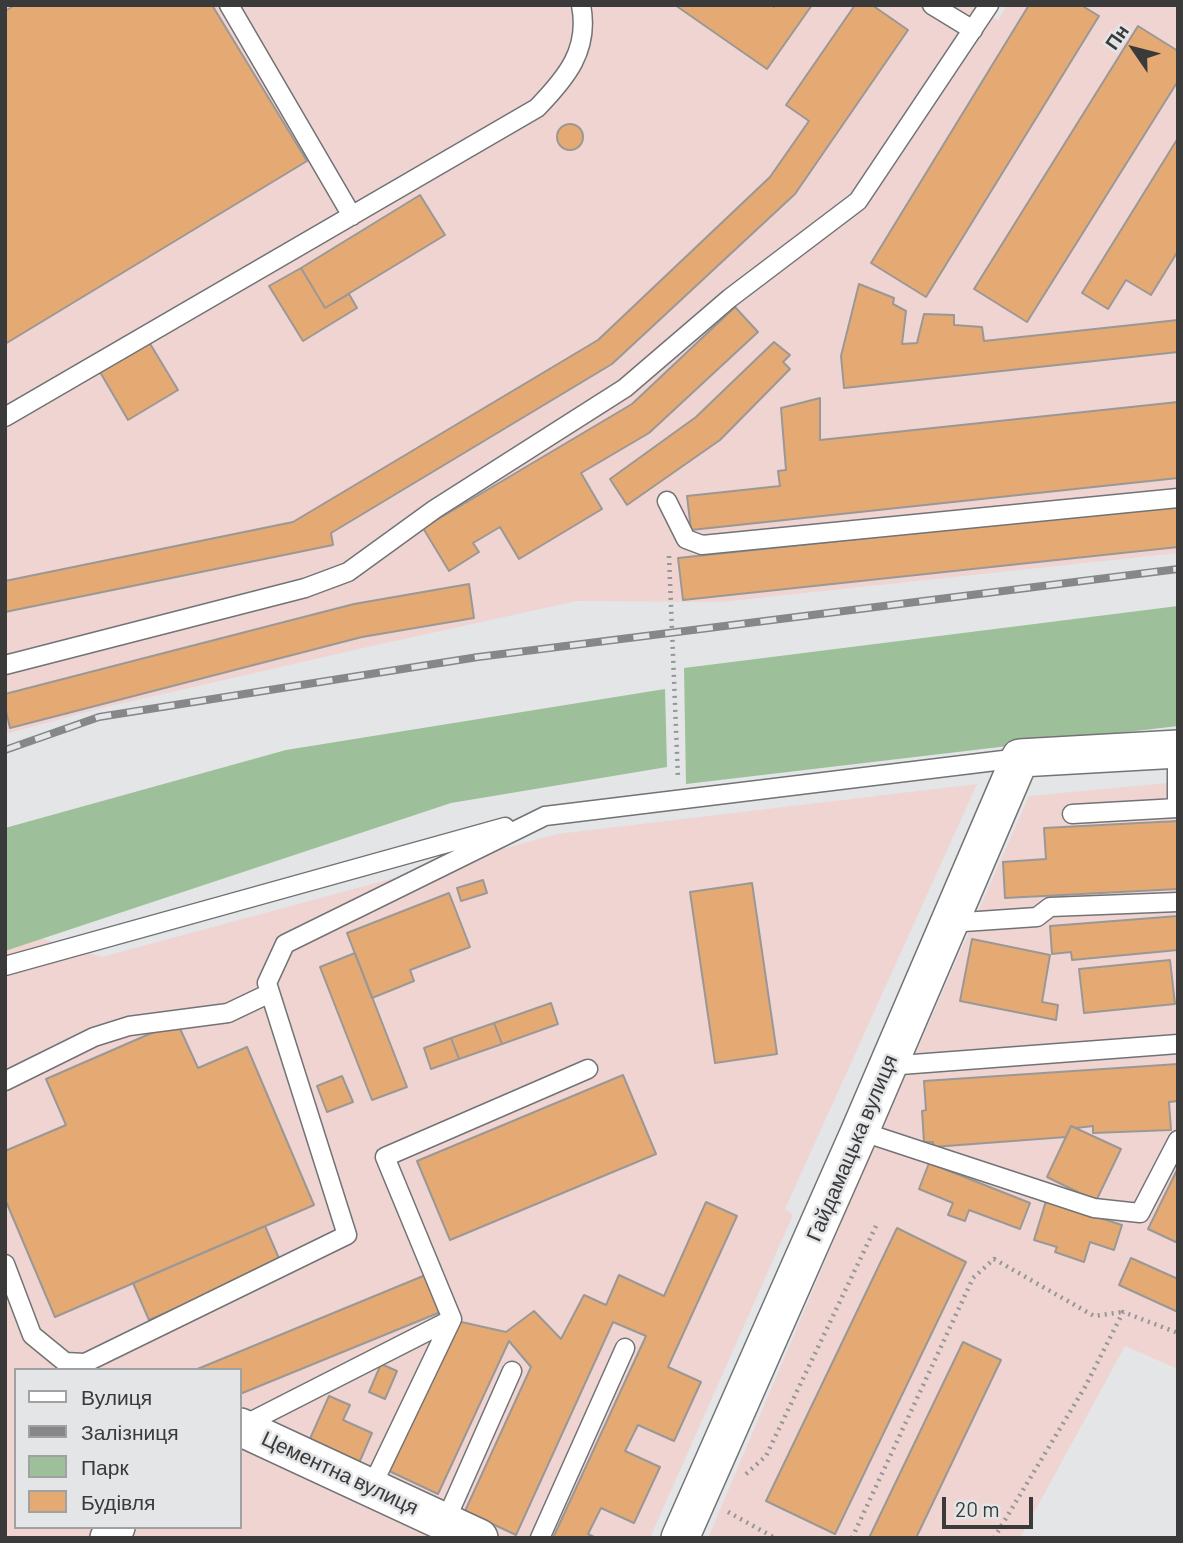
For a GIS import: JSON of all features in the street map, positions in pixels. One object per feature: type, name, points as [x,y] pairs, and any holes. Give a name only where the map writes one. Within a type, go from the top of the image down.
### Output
[{"type":"street","points":[[1020,758],[1177,749]]},
{"type":"street","name":"Гайдамацька вулиця","points":[[680,1538],[860,1131],[1020,758]]},
{"type":"street","name":"Цементна вулиця","points":[[242,1428],[479,1538]]},
{"type":"lane","points":[[229,5],[352,216]]},
{"type":"lane","points":[[5,417],[537,108],[564,81],[578,51],[584,20],[581,5]]},
{"type":"lane","points":[[932,5],[973,30]]},
{"type":"lane","points":[[5,665],[305,588],[348,572],[435,509],[625,388],[730,298],[858,201],[989,5]]},
{"type":"lane","points":[[667,501],[686,539],[702,545],[1178,498]]},
{"type":"lane","points":[[1072,814],[1177,808],[1177,749]]},
{"type":"lane","points":[[5,966],[545,816],[1020,758]]},
{"type":"lane","points":[[5,1264],[33,1335],[65,1362],[85,1363],[347,1235],[267,983],[285,944],[545,816]]},
{"type":"lane","points":[[949,923],[1037,918],[1050,907],[1178,902]]},
{"type":"lane","points":[[5,1081],[94,1037],[129,1026],[228,1013],[270,993]]},
{"type":"lane","points":[[887,1066],[1178,1044]]},
{"type":"lane","points":[[371,1488],[452,1319],[385,1157],[587,1069]]},
{"type":"lane","points":[[860,1131],[1094,1209],[1140,1213],[1178,1139]]},
{"type":"lane","points":[[242,1426],[452,1319]]},
{"type":"lane","points":[[541,1538],[625,1348]]},
{"type":"lane","points":[[445,1522],[512,1371]]},
{"type":"path","points":[[669,554],[680,800]]},
{"type":"path","points":[[698,1497],[748,1473],[765,1456],[876,1226]]},
{"type":"path","points":[[852,1538],[973,1278],[994,1259],[1094,1316],[1123,1312],[1178,1333]]},
{"type":"path","points":[[994,1538],[1085,1387],[1123,1312]]},
{"type":"path","points":[[698,1497],[775,1538]]},
{"type":"shaded area","points":[[5,5],[975,5],[998,20],[1007,5],[1178,5],[1178,553],[720,602],[577,601],[102,708],[5,734]]},
{"type":"shaded area","points":[[1178,782],[1178,1369],[1125,1346],[1020,1538],[708,1538],[860,1179],[1029,796]]},
{"type":"shaded area","points":[[977,784],[785,1209],[793,1215],[650,1538],[5,1538],[5,927],[102,957],[557,834]]},
{"type":"green space","points":[[1178,606],[1178,726],[686,784],[684,668]]},
{"type":"green space","points":[[665,689],[667,767],[451,803],[5,951],[5,828],[286,750]]},
{"type":"building","points":[[15,5],[212,5],[307,161],[5,344],[5,11]]},
{"type":"building","points":[[675,5],[774,7],[812,5],[767,69]]},
{"type":"building","points":[[855,5],[872,5],[908,30],[795,194],[612,364],[331,533],[333,545],[5,612],[5,581],[293,522],[598,340],[770,177],[809,121],[786,105]]},
{"type":"building","points":[[1029,5],[1081,5],[1099,16],[926,297],[871,263]]},
{"type":"building","points":[[1138,26],[1178,51],[1178,81],[1027,322],[974,289]]},
{"type":"building","points":[[570,124],[579,128],[583,137],[579,146],[570,150],[561,146],[557,137],[561,128]]},
{"type":"building","points":[[1178,138],[1178,251],[1151,295],[1126,280],[1108,309],[1082,293]]},
{"type":"building","points":[[420,195],[445,235],[325,308],[301,268]]},
{"type":"building","points":[[301,268],[325,308],[349,294],[357,308],[303,341],[269,286]]},
{"type":"building","points":[[859,284],[894,298],[893,304],[906,311],[902,344],[917,343],[924,314],[954,315],[954,325],[982,327],[984,341],[1178,320],[1178,352],[844,388],[841,356]]},
{"type":"building","points":[[735,307],[758,332],[649,433],[581,473],[602,509],[519,559],[500,527],[473,543],[479,552],[449,571],[423,528],[632,404]]},
{"type":"building","points":[[149,342],[178,390],[128,420],[100,372]]},
{"type":"building","points":[[774,342],[790,355],[783,362],[790,369],[720,440],[627,505],[610,479],[696,417]]},
{"type":"building","points":[[820,398],[820,440],[1178,402],[1178,478],[691,530],[687,496],[780,486],[778,471],[786,470],[781,408]]},
{"type":"building","points":[[1178,505],[1178,547],[683,600],[678,558]]},
{"type":"building","points":[[469,584],[474,618],[362,637],[10,728],[5,694],[354,604]]},
{"type":"building","points":[[1178,821],[1178,889],[1005,898],[1003,862],[1046,859],[1044,828]]},
{"type":"building","points":[[483,880],[487,893],[461,901],[457,888]]},
{"type":"building","points":[[752,883],[777,1054],[715,1063],[690,892]]},
{"type":"building","points":[[449,893],[470,947],[410,970],[414,981],[372,998],[347,933]]},
{"type":"building","points":[[1178,916],[1178,950],[1072,960],[1071,952],[1052,954],[1050,926]]},
{"type":"building","points":[[972,939],[1050,955],[1042,1002],[1058,1005],[1056,1020],[960,1001]]},
{"type":"building","points":[[355,953],[407,1087],[372,1100],[320,967]]},
{"type":"building","points":[[1170,960],[1175,1004],[1084,1013],[1079,969]]},
{"type":"building","points":[[551,1003],[558,1024],[502,1044],[494,1023]]},
{"type":"building","points":[[177,1022],[198,1068],[247,1047],[314,1205],[55,1317],[5,1199],[5,1151],[66,1125],[46,1079]]},
{"type":"building","points":[[494,1023],[502,1044],[459,1059],[451,1038]]},
{"type":"building","points":[[451,1038],[459,1059],[431,1069],[424,1048]]},
{"type":"building","points":[[1178,1064],[1178,1101],[1169,1102],[1171,1130],[1093,1133],[1093,1126],[1071,1126],[1066,1137],[933,1147],[933,1142],[924,1142],[924,1081]]},
{"type":"building","points":[[623,1075],[656,1154],[450,1240],[417,1161]]},
{"type":"building","points":[[342,1076],[353,1102],[327,1112],[317,1086]]},
{"type":"building","points":[[1071,1126],[1121,1149],[1096,1201],[1047,1177]]},
{"type":"building","points":[[929,1163],[1030,1203],[1020,1229],[969,1210],[965,1221],[948,1215],[953,1203],[919,1189]]},
{"type":"building","points":[[1178,1168],[1178,1243],[1148,1229]]},
{"type":"building","points":[[1046,1201],[1122,1225],[1114,1250],[1090,1242],[1084,1262],[1055,1252],[1057,1247],[1034,1240]]},
{"type":"building","points":[[706,1202],[737,1216],[668,1367],[701,1382],[674,1441],[638,1425],[625,1451],[660,1467],[634,1523],[601,1508],[588,1534],[596,1538],[553,1538],[646,1336],[613,1322],[516,1535],[465,1511],[531,1367],[509,1341],[438,1494],[387,1470],[457,1321],[506,1332],[534,1311],[561,1339],[584,1295],[606,1305],[619,1275],[664,1296]]},
{"type":"building","points":[[265,1226],[281,1263],[149,1320],[133,1283]]},
{"type":"building","points":[[897,1228],[966,1262],[835,1534],[766,1501]]},
{"type":"building","points":[[1131,1258],[1178,1279],[1178,1312],[1119,1285]]},
{"type":"building","points":[[428,1274],[443,1311],[242,1393],[242,1368],[200,1368]]},
{"type":"building","points":[[963,1342],[1001,1360],[916,1538],[869,1538]]},
{"type":"building","points":[[381,1364],[397,1371],[385,1399],[369,1392]]},
{"type":"building","points":[[329,1396],[350,1405],[343,1420],[372,1433],[359,1463],[309,1441]]},
{"type":"railway","points":[[5,750],[99,717],[478,657],[1178,569]]}]
